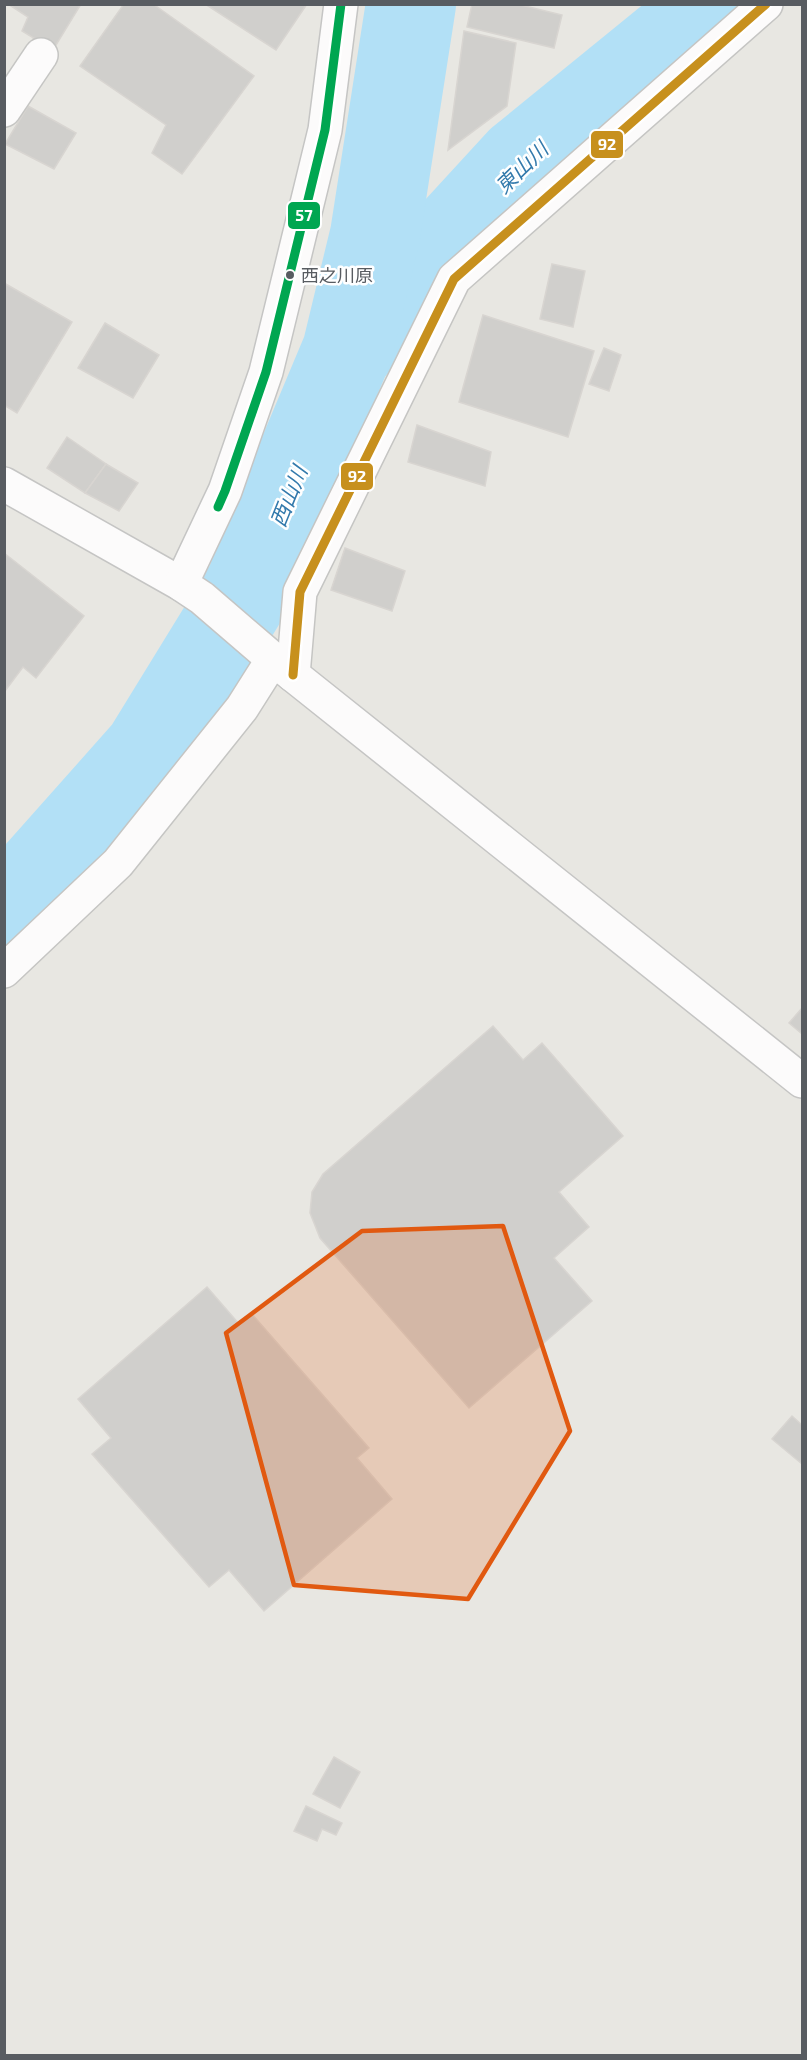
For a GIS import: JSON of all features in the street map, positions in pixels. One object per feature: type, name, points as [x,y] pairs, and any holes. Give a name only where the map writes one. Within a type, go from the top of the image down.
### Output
[{"type":"street","points":[[191,591],[266,372],[325,130],[341,4]]},
{"type":"street","points":[[4,971],[118,863],[242,708],[283,667],[300,592],[454,279],[766,4]]},
{"type":"street","points":[[4,110],[41,55]]},
{"type":"street","points":[[4,484],[191,591],[802,1081]]},
{"type":"highlighted area","points":[[503,1226],[570,1431],[468,1599],[294,1585],[226,1333],[362,1231]]},
{"type":"building","points":[[8,4],[81,4],[53,50],[22,31],[28,17]]},
{"type":"building","points":[[124,4],[153,4],[254,76],[182,174],[152,153],[166,125],[80,66]]},
{"type":"building","points":[[205,4],[307,4],[276,50]]},
{"type":"building","points":[[472,4],[517,4],[562,15],[554,48],[467,27]]},
{"type":"building","points":[[464,31],[516,43],[507,106],[448,150]]},
{"type":"building","points":[[28,106],[76,133],[54,169],[5,144]]},
{"type":"building","points":[[552,264],[585,271],[573,327],[540,319]]},
{"type":"building","points":[[4,283],[72,322],[17,413],[4,405]]},
{"type":"building","points":[[483,315],[594,351],[568,437],[459,402]]},
{"type":"building","points":[[105,323],[159,355],[133,398],[78,368]]},
{"type":"building","points":[[604,348],[621,355],[609,391],[589,384]]},
{"type":"building","points":[[417,425],[491,452],[485,486],[408,462]]},
{"type":"building","points":[[67,437],[106,464],[85,493],[47,468]]},
{"type":"building","points":[[106,464],[138,483],[119,511],[85,493]]},
{"type":"building","points":[[345,548],[405,571],[392,611],[331,590]]},
{"type":"building","points":[[4,553],[84,616],[36,678],[23,667],[5,691]]},
{"type":"building","points":[[802,1008],[802,1034],[789,1023]]},
{"type":"building","points":[[493,1026],[523,1060],[542,1043],[623,1136],[559,1192],[589,1227],[554,1258],[592,1301],[469,1408],[320,1238],[310,1213],[312,1192],[323,1174]]},
{"type":"building","points":[[207,1287],[240,1325],[252,1314],[369,1448],[357,1458],[392,1499],[264,1611],[229,1570],[209,1587],[92,1454],[111,1438],[78,1399]]},
{"type":"building","points":[[792,1416],[802,1425],[802,1464],[772,1439]]},
{"type":"building","points":[[334,1757],[360,1772],[340,1808],[313,1794]]},
{"type":"building","points":[[306,1806],[342,1823],[336,1835],[322,1829],[317,1841],[294,1831]]},
{"type":"waterway","name":"西山川","points":[[4,914],[148,752],[250,586],[347,351],[375,235],[411,4]]},
{"type":"waterway","name":"東山川","points":[[351,347],[521,162],[715,4]]},
{"type":"transit line","name":"57","points":[[218,507],[266,372],[325,130],[341,4]]},
{"type":"transit line","name":"92","points":[[293,675],[300,592],[454,279],[766,4]]},
{"type":"place","name":"西之川原","points":[[290,275]]}]
